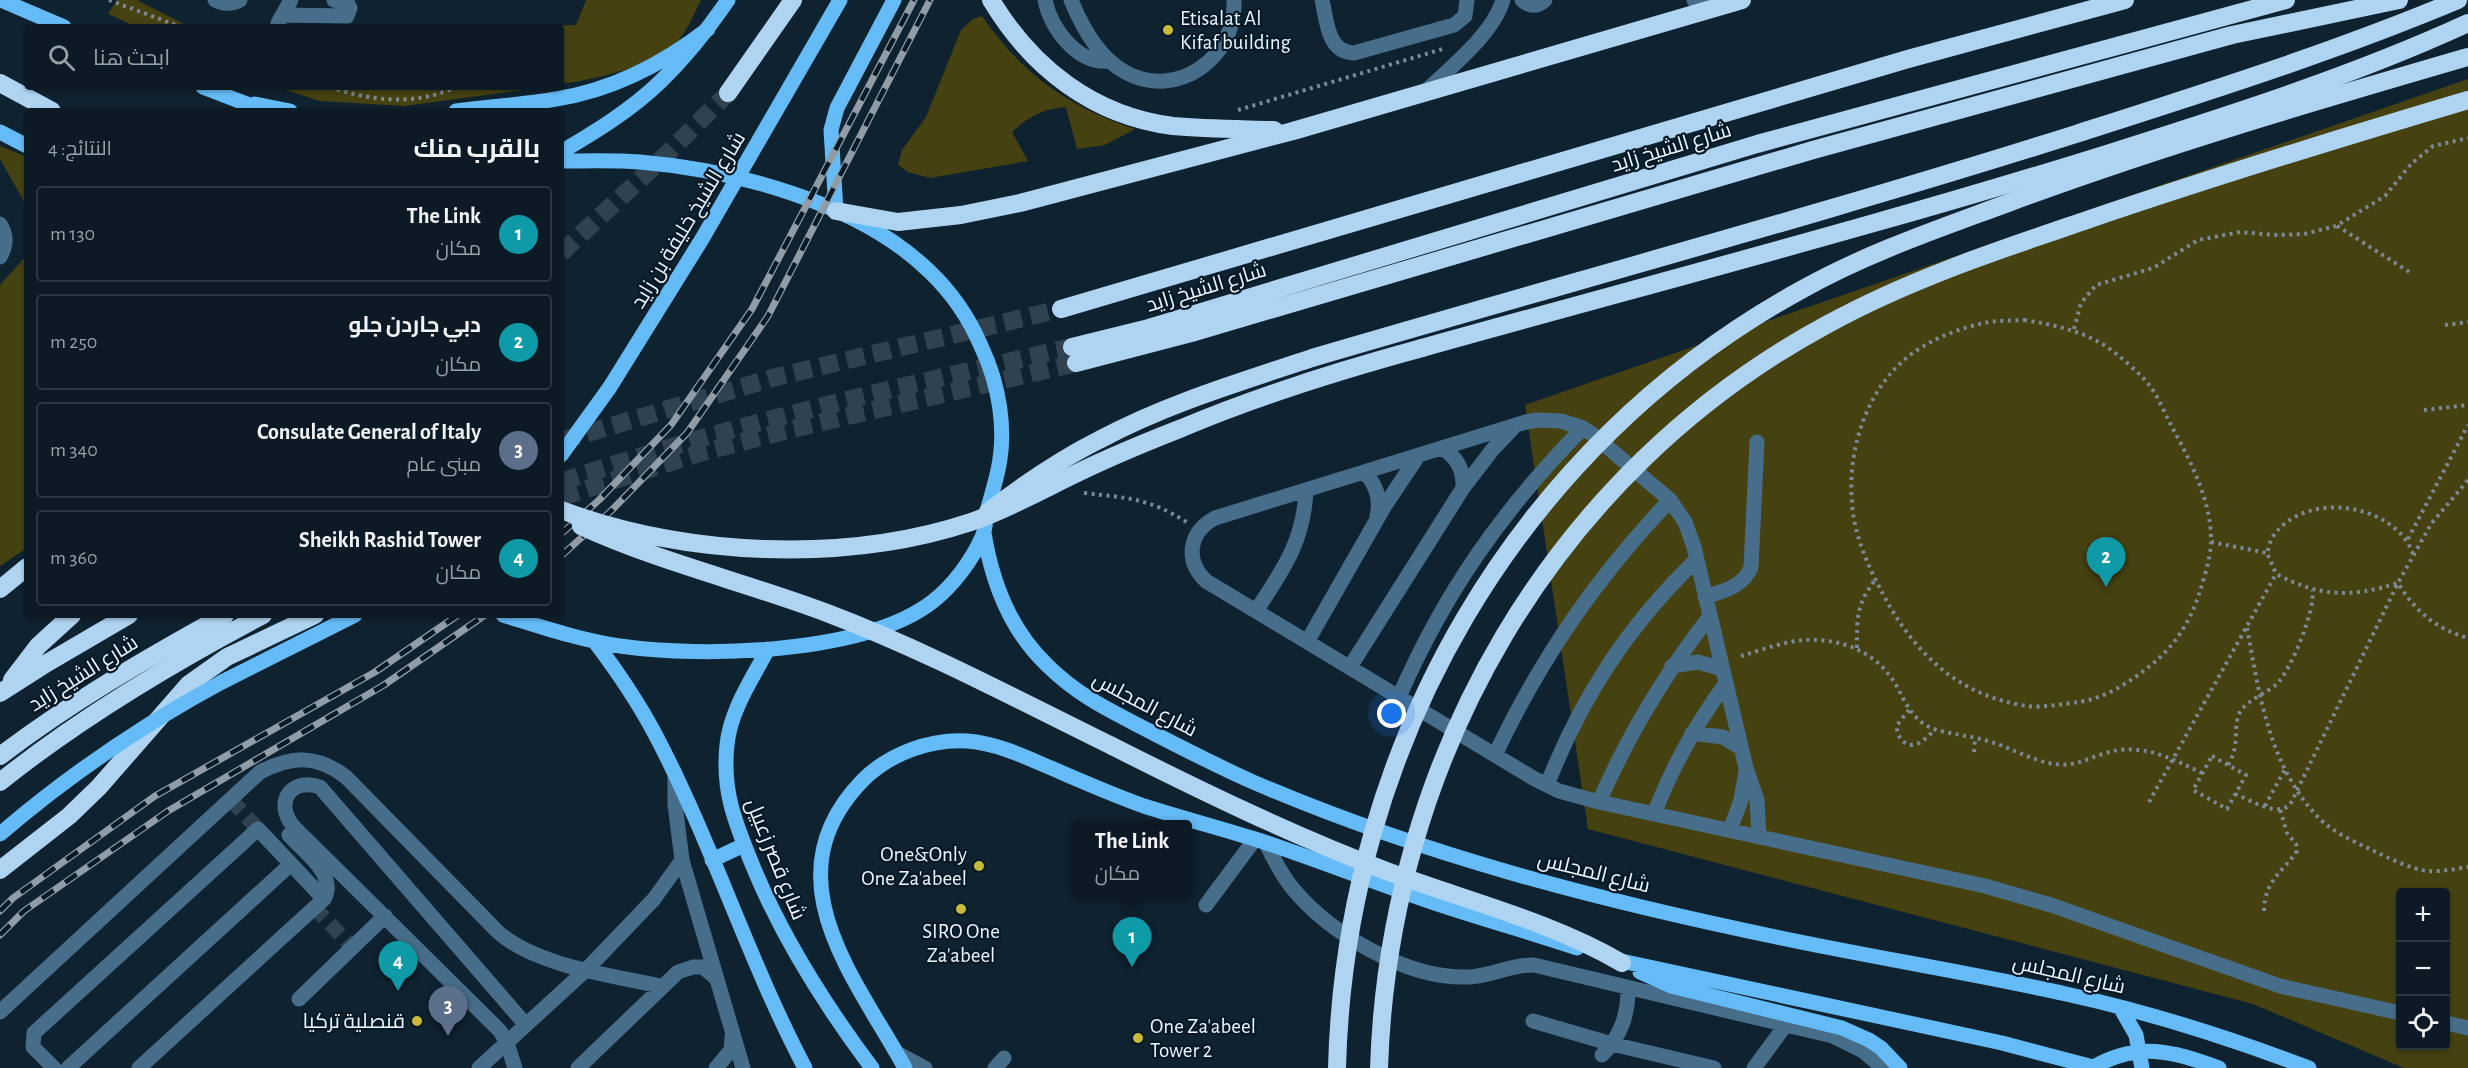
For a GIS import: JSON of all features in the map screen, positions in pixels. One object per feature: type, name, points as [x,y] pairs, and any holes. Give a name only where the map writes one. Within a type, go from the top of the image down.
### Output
[{"type":"highway","points":[[728,93],[793,0]]},
{"type":"highway","points":[[991,0],[1015,37],[1048,71],[1068,86],[1111,110],[1172,126],[1293,131]]},
{"type":"highway","name":"شارع الشيخ زايد","points":[[1061,309],[1897,62],[2125,0]]},
{"type":"highway","name":"شارع الشيخ زايد","points":[[2286,0],[1757,144],[1144,329],[1074,355],[1203,330],[1813,150],[2232,35],[2398,0]]},
{"type":"highway","points":[[986,513],[1044,471],[1098,440],[1203,394],[1312,358],[2049,143],[2274,69],[2458,0]]},
{"type":"highway","points":[[836,211],[898,222],[980,212],[1293,131],[1740,1]]},
{"type":"highway","points":[[564,511],[641,533],[716,545],[792,549],[905,539],[970,522],[1002,510],[1123,452],[1243,404],[1362,365],[1665,280],[1793,247],[2035,176],[2321,83],[2468,23]]},
{"type":"highway","points":[[1337,1068],[1348,948],[1368,850],[1398,754],[1429,681],[1467,611],[1528,525],[1562,484],[1635,410],[1706,351],[1757,316],[1846,266],[1893,246],[2140,157],[2468,57]]},
{"type":"highway","points":[[0,83],[46,108]]},
{"type":"highway","points":[[1379,1068],[1386,974],[1402,887],[1426,801],[1457,723],[1496,648],[1544,572],[1605,498],[1674,432],[1719,395],[1785,349],[1864,305],[1907,286],[2147,200],[2345,136],[2468,100]]},
{"type":"highway","points":[[564,517],[645,554],[775,595],[877,633],[1202,791],[1310,840],[1399,875],[1563,933],[1593,946],[1622,963]]},
{"type":"highway","points":[[0,589],[24,569]]},
{"type":"highway","points":[[3,691],[38,646],[69,618]]},
{"type":"highway","name":"شارع الشيخ زايد","points":[[3,691],[124,618]]},
{"type":"highway","name":"شارع الشيخ زايد","points":[[0,756],[105,684],[220,618]]},
{"type":"highway","points":[[0,782],[125,695],[258,618]]},
{"type":"highway","points":[[0,870],[69,816],[99,787],[189,684],[227,657],[295,621]]},
{"type":"main road","points":[[1,0],[57,24]]},
{"type":"main road","points":[[564,150],[592,134],[660,82],[708,29],[728,0]]},
{"type":"main road","name":"شارع الشيخ خليفة بن زايد","points":[[564,451],[610,387],[702,238],[840,0]]},
{"type":"main road","points":[[836,211],[831,130],[837,108],[894,0]]},
{"type":"main road","points":[[481,108],[556,99],[603,88],[654,65],[708,29]]},
{"type":"main road","points":[[210,90],[256,108]]},
{"type":"main road","points":[[231,99],[275,108]]},
{"type":"main road","points":[[0,132],[24,144]]},
{"type":"main road","points":[[512,618],[595,642],[661,651],[768,649],[872,632],[909,618],[933,601],[964,567],[984,533],[986,513],[1001,459],[1002,424],[997,390],[987,357],[972,326],[953,297],[930,271],[880,233],[836,211],[764,186],[693,169],[637,162],[564,162]]},
{"type":"main road","name":"شارع المجلس","points":[[984,533],[989,564],[997,588],[1024,639],[1045,664],[1082,697],[1218,767],[1307,805],[1406,841],[1585,892],[1776,937],[2019,984],[2120,1007],[2209,1033],[2309,1068]]},
{"type":"main road","points":[[0,834],[102,754],[175,708],[349,618]]},
{"type":"main road","points":[[595,642],[642,711],[675,773],[783,1025],[805,1068]]},
{"type":"main road","name":"شارع قصر زعبيل","points":[[768,649],[743,694],[727,742],[725,777],[731,812],[768,905],[832,1014],[872,1068]]},
{"type":"main road","points":[[905,1068],[835,942],[827,925],[820,890],[822,853],[834,819],[866,777],[888,761],[929,745],[964,741],[983,743],[1001,748],[1143,806],[1190,820]]},
{"type":"main road","points":[[1192,821],[1261,841],[1419,898],[1622,963],[1947,1031],[2094,1068],[2124,1054],[2140,1051],[2171,1052],[2219,1068]]},
{"type":"main road","points":[[712,860],[744,845]]},
{"type":"main road","points":[[1622,963],[1671,986],[1842,1028],[1881,1048],[1900,1068]]},
{"type":"main road","points":[[2120,1007],[2133,1028],[2142,1068]]},
{"type":"street","points":[[215,0],[222,4],[235,3],[240,0]]},
{"type":"street","points":[[291,0],[281,19],[347,16],[350,12],[348,4],[334,0]]},
{"type":"street","points":[[1045,0],[1057,27],[1079,53],[1094,61],[1110,61]]},
{"type":"street","points":[[1071,0],[1091,39],[1110,61],[1123,72],[1139,79],[1156,82],[1175,80],[1194,73],[1207,64],[1222,48],[1230,32],[1234,0]]},
{"type":"street","points":[[1322,0],[1332,41],[1341,50],[1354,53],[1454,25],[1465,16],[1467,0]]},
{"type":"street","points":[[1426,91],[1485,32],[1495,19],[1503,0]]},
{"type":"street","points":[[1522,0],[1528,5],[1537,6],[1545,0]]},
{"type":"street","points":[[1694,0],[1740,1]]},
{"type":"street","points":[[0,224],[6,240],[0,257]]},
{"type":"street","points":[[1759,837],[1759,812],[1741,748],[1706,597],[1685,522],[1670,500],[1653,483],[1582,428],[1549,419],[1515,426],[1215,518],[1198,530],[1191,548],[1194,566],[1206,581],[1547,785],[1599,802],[1730,830],[1759,837],[1985,886],[2051,905],[2280,986],[2396,1012]]},
{"type":"street","points":[[1350,667],[1463,488],[1493,449],[1515,426]]},
{"type":"street","points":[[1399,697],[1434,623],[1476,553],[1526,488],[1582,428]]},
{"type":"street","points":[[1706,597],[1740,583],[1751,567],[1757,442]]},
{"type":"street","points":[[1442,448],[1449,452],[1459,465],[1464,480],[1463,488]]},
{"type":"street","points":[[1307,642],[1374,525],[1418,456]]},
{"type":"street","points":[[1364,472],[1375,486],[1377,494],[1378,511],[1374,525]]},
{"type":"street","points":[[1256,611],[1291,557],[1298,541],[1303,525],[1306,490]]},
{"type":"street","points":[[1495,755],[1535,676],[1583,601],[1618,557],[1670,500]]},
{"type":"street","points":[[1547,785],[1574,722],[1608,663],[1649,609],[1696,560]]},
{"type":"street","points":[[1599,802],[1632,732],[1672,666],[1710,616]]},
{"type":"street","points":[[1672,666],[1698,662],[1724,676]]},
{"type":"street","points":[[1653,814],[1673,768],[1724,676]]},
{"type":"street","points":[[1692,733],[1723,737],[1741,748]]},
{"type":"street","points":[[0,1012],[260,772],[280,762],[302,759],[323,762],[346,777],[506,939],[536,955],[660,987]]},
{"type":"street","points":[[1730,830],[1741,800],[1746,768]]},
{"type":"street","points":[[675,773],[675,804],[682,860],[742,1068]]},
{"type":"street","points":[[515,1068],[507,1043],[500,1031],[286,818],[284,808],[286,798],[292,790],[300,785],[311,784],[328,795],[526,1025]]},
{"type":"street","points":[[54,1068],[33,1047],[34,1033],[258,829],[324,898]]},
{"type":"street","points":[[139,1068],[324,898],[328,887],[324,874],[283,830]]},
{"type":"street","points":[[1206,905],[1261,841],[1281,873],[1314,911],[1352,939],[1395,961],[1455,977],[1481,976],[1515,966],[1534,965],[1785,1026],[1819,1032],[1863,1051],[1883,1068]]},
{"type":"street","points":[[479,1068],[587,969],[654,899],[682,860]]},
{"type":"street","points":[[68,1068],[291,864]]},
{"type":"street","points":[[299,999],[385,916]]},
{"type":"street","points":[[578,1068],[678,972],[693,967],[703,967],[716,978]]},
{"type":"street","points":[[1607,1049],[1624,1023],[1628,989]]},
{"type":"street","points":[[1533,1021],[1607,1049],[1714,1068]]},
{"type":"street","points":[[2450,1024],[2468,1028]]},
{"type":"street","points":[[1754,1068],[1785,1026]]},
{"type":"street","points":[[716,1068],[731,1050],[732,1028]]},
{"type":"street","points":[[897,1053],[925,1068]]},
{"type":"path","points":[[109,0],[173,24]]},
{"type":"path","points":[[1230,111],[1265,103],[1451,46]]},
{"type":"path","points":[[341,90],[377,100],[436,96],[449,90]]},
{"type":"path","points":[[2074,329],[2081,303],[2096,285],[2153,268],[2198,240],[2240,232],[2274,235],[2304,234],[2336,226],[2385,196],[2411,164],[2433,146],[2468,138]]},
{"type":"path","points":[[2336,226],[2411,273]]},
{"type":"path","points":[[2024,320],[2074,329],[2109,348],[2149,384],[2200,482],[2211,542],[2205,575],[2193,613],[2168,652],[2124,686],[2083,701],[2028,706],[1979,692],[1947,675],[1916,646],[1894,615],[1875,580],[1858,536],[1852,506],[1851,471],[1859,432],[1873,401],[1892,372],[1917,351],[1947,334],[1986,322],[2024,320]]},
{"type":"path","points":[[2445,325],[2468,322]]},
{"type":"path","points":[[2424,410],[2468,405]]},
{"type":"path","points":[[2408,539],[2468,425]]},
{"type":"path","points":[[2235,794],[2265,806],[2280,809],[2290,805],[2398,583],[2431,524],[2468,480]]},
{"type":"path","points":[[1084,493],[1149,502],[1168,509],[1198,530]]},
{"type":"path","points":[[2398,583],[2359,593],[2312,590],[2276,574],[2267,553],[2273,536],[2287,522],[2323,508],[2359,509],[2392,524],[2408,539],[2414,555]]},
{"type":"path","points":[[2211,542],[2267,553]]},
{"type":"path","points":[[2149,802],[2276,574]]},
{"type":"path","points":[[1857,648],[1857,612],[1864,595],[1875,580]]},
{"type":"path","points":[[2398,583],[2410,603],[2429,621],[2452,634],[2468,638]]},
{"type":"path","points":[[2228,765],[2237,747],[2238,716],[2243,708],[2260,697],[2285,674],[2312,607],[2312,590]]},
{"type":"path","points":[[2247,628],[2260,697],[2272,739],[2285,769],[2318,817],[2335,830],[2384,856],[2426,871],[2468,867]]},
{"type":"path","points":[[1741,656],[1803,640],[1857,648],[1881,666],[1890,676],[1909,710],[1925,725],[1935,730],[1975,738],[2055,764],[2087,761],[2103,754],[2138,749],[2173,759],[2202,773]]},
{"type":"path","points":[[1909,710],[1897,724],[1901,740],[1910,745],[1916,744],[1935,730]]},
{"type":"path","points":[[1974,752],[1975,738]]},
{"type":"path","points":[[2212,756],[2228,765],[2246,775],[2227,809],[2193,790],[2212,756]]},
{"type":"path","points":[[2265,806],[2285,769]]},
{"type":"path","points":[[2264,911],[2272,879],[2297,851],[2296,844],[2287,833],[2280,809]]},
{"type":"shaded area","points":[[117,0],[137,0],[184,24],[130,24],[108,14]]},
{"type":"shaded area","points":[[586,0],[701,0],[682,37],[654,58],[623,70],[564,84],[564,25],[576,25]]},
{"type":"shaded area","points":[[982,16],[1013,55],[1048,86],[1088,110],[1135,129],[1105,145],[1077,149],[1066,107],[1051,109],[1037,114],[1012,132],[1028,161],[930,178],[908,172],[898,165],[902,150],[926,117],[961,30],[973,19]]},
{"type":"shaded area","points":[[2468,79],[2468,1068],[2404,1068],[2253,1004],[1588,829],[1525,405]]},
{"type":"shaded area","points":[[285,90],[523,90],[404,106],[320,101]]},
{"type":"shaded area","points":[[0,146],[24,156],[24,202],[0,159]]},
{"type":"shaded area","points":[[24,258],[24,550],[0,566],[0,285]]},
{"type":"tunnel","points":[[564,250],[664,157],[728,93]]},
{"type":"tunnel","points":[[564,440],[776,377],[1061,309]]},
{"type":"tunnel","points":[[564,481],[687,442],[751,425],[879,392],[1072,347]]},
{"type":"tunnel","points":[[564,496],[703,452],[1076,363]]},
{"type":"tunnel","points":[[231,800],[258,829]]},
{"type":"tunnel","points":[[314,907],[352,947]]},
{"type":"railway","points":[[564,531],[599,500],[671,425],[752,309],[914,0]]},
{"type":"railway","points":[[564,553],[611,511],[687,433],[768,316],[930,0]]},
{"type":"railway","points":[[0,911],[13,898],[155,796],[375,672],[454,618]]},
{"type":"railway","points":[[0,935],[24,911],[168,811],[384,685],[481,618]]},
{"type":"place","name":"Etisalat Al Kifaf building","points":[[1168,30]]},
{"type":"place","name":"دبي جاردن جلو","points":[[2106,587]]},
{"type":"place","name":"One&Only One Za'abeel","points":[[979,866]]},
{"type":"place","name":"SIRO One Za'abeel","points":[[961,909]]},
{"type":"place","name":"The Link","points":[[1132,967]]},
{"type":"place","name":"Sheikh Rashid Tower","points":[[398,991]]},
{"type":"place","name":"قنصلية تركيا","points":[[417,1021]]},
{"type":"place","name":"Consulate General of Italy","points":[[448,1036]]},
{"type":"place","name":"One Za'abeel Tower 2","points":[[1138,1038]]}]
